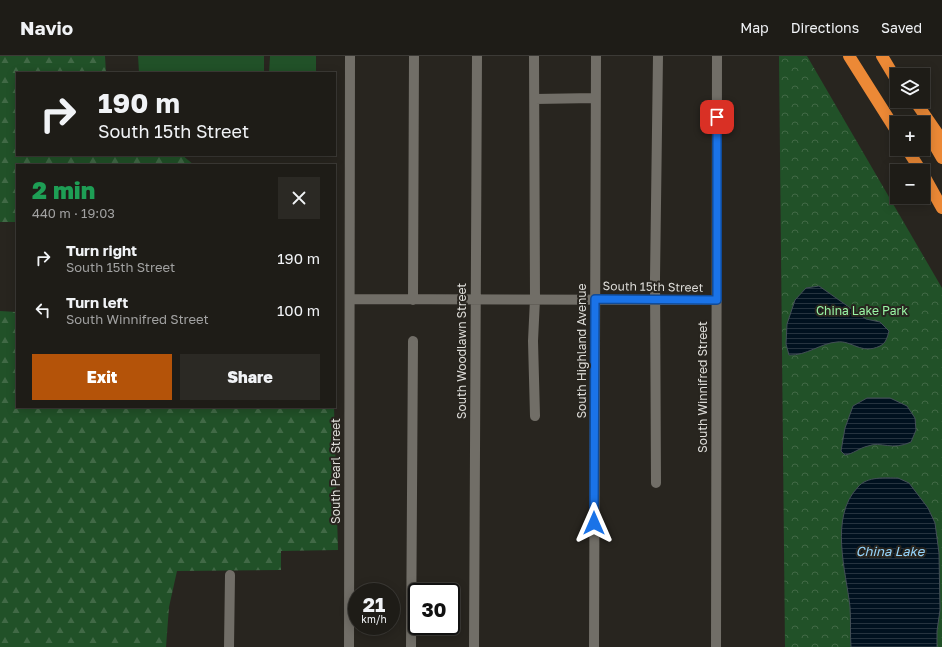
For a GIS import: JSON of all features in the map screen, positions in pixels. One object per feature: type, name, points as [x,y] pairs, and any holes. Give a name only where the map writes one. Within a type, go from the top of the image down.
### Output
[{"type":"highway","points":[[850,56],[890,121]]},
{"type":"highway","points":[[883,56],[892,68]]},
{"type":"highway","points":[[883,56],[890,68]]},
{"type":"highway","points":[[920,108],[942,140]]},
{"type":"highway","points":[[930,138],[942,158]]},
{"type":"highway","points":[[930,187],[942,208]]},
{"type":"street","name":"South Pearl Street","points":[[349,647],[350,56]]},
{"type":"street","points":[[413,300],[414,56]]},
{"type":"street","name":"South Woodlawn Street","points":[[474,647],[477,56]]},
{"type":"street","points":[[534,56],[535,299],[533,341],[535,416]]},
{"type":"street","name":"South Highland Avenue","points":[[594,647],[596,56]]},
{"type":"street","points":[[656,483],[655,300],[658,56]]},
{"type":"street","name":"South Winnifred Street","points":[[716,647],[717,56]]},
{"type":"street","points":[[535,99],[596,98]]},
{"type":"street","name":"South 15th Street","points":[[350,299],[717,300]]},
{"type":"street","points":[[411,647],[413,341]]},
{"type":"street","points":[[229,647],[230,575]]},
{"type":"green space","points":[[0,56],[105,56],[106,72],[16,72],[16,156],[183,156],[193,164],[16,164],[16,222],[0,222]]},
{"type":"green space","points":[[138,56],[264,56],[264,72],[139,72]]},
{"type":"green space","points":[[270,56],[316,56],[316,72],[269,72]]},
{"type":"green space","name":"China Lake Park","points":[[779,56],[807,56],[890,199],[890,204],[893,204],[942,288],[942,647],[785,647]]},
{"type":"green space","points":[[0,311],[16,312],[16,408],[334,408],[338,550],[281,551],[281,570],[177,571],[169,607],[166,647],[0,647]]},
{"type":"water","points":[[819,286],[866,319],[880,322],[889,331],[884,343],[880,346],[867,349],[847,343],[837,342],[801,354],[789,355],[786,344],[787,324],[795,300],[806,288]]},
{"type":"water","points":[[867,398],[890,398],[907,406],[915,418],[916,430],[911,442],[898,446],[873,445],[845,455],[841,451],[845,428],[853,406]]},
{"type":"water","name":"China Lake","points":[[877,478],[898,478],[909,483],[928,508],[935,523],[939,553],[940,610],[937,631],[937,647],[851,647],[850,607],[842,545],[844,513],[849,499],[862,483]]},
{"type":"route","points":[[594,523],[595,299],[717,300],[717,117]]}]
